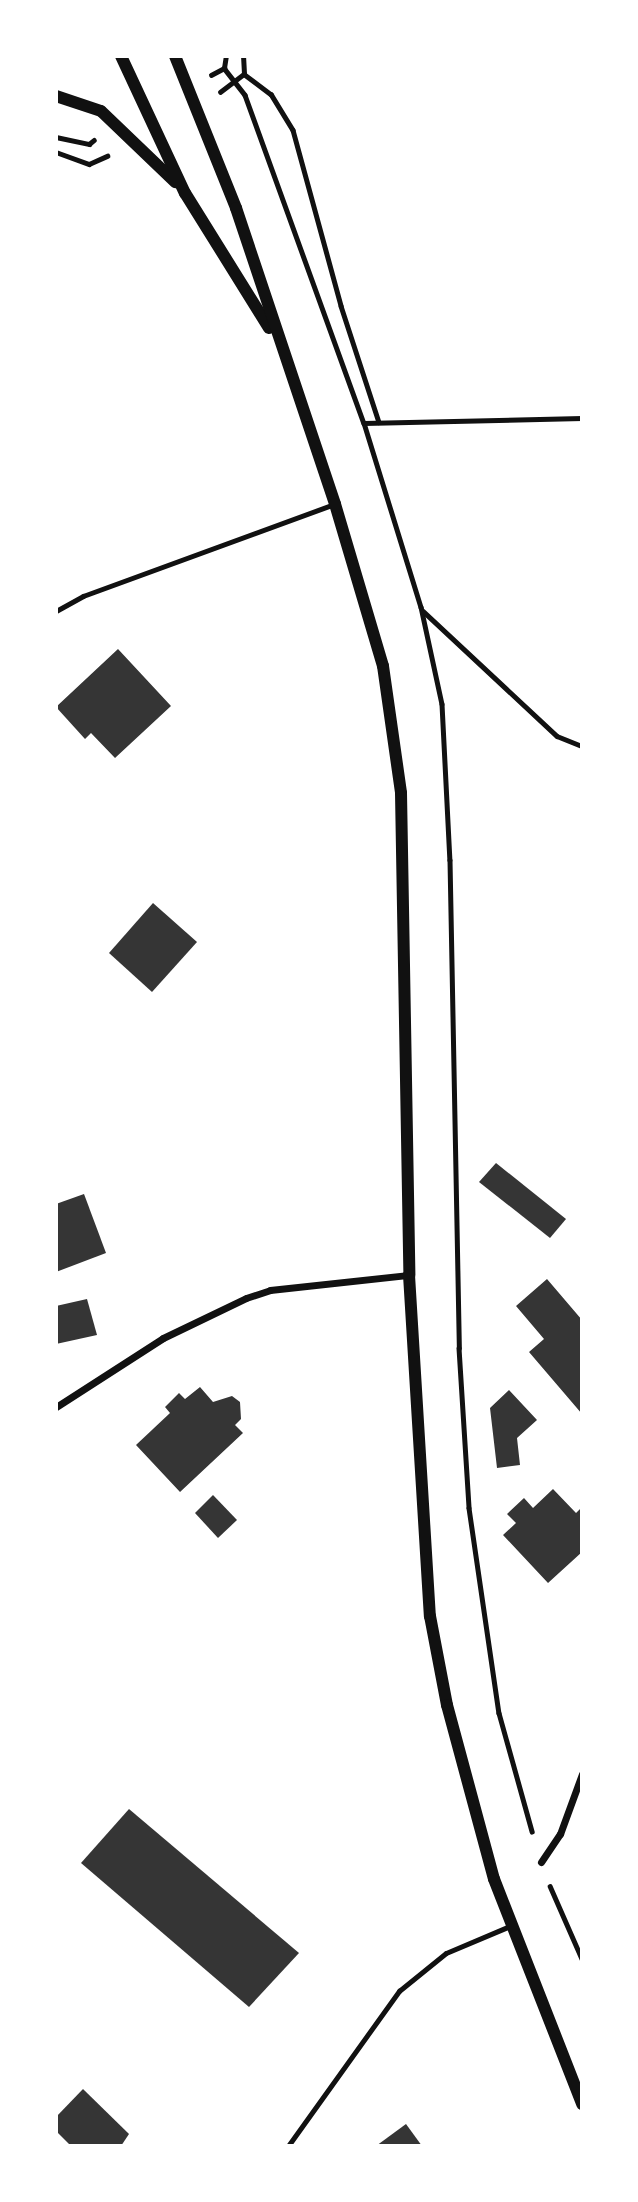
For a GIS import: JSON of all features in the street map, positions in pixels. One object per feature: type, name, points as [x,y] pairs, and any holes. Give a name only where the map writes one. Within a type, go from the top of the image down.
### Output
[{"type":"street","points":[[121,56],[185,193],[280,346]]},
{"type":"street","points":[[175,56],[236,208],[335,504],[383,666],[401,793],[409,1275],[430,1616],[472,1808],[510,1926],[582,2104]]},
{"type":"street","points":[[56,96],[101,111],[132,136],[185,193]]},
{"type":"street","points":[[56,1407],[163,1338],[246,1298],[270,1290],[409,1275]]},
{"type":"street","points":[[541,1863],[560,1834],[582,1774]]},
{"type":"lane","points":[[56,611],[83,596],[335,504]]},
{"type":"lane","points":[[288,2146],[381,2012],[416,1974],[446,1953],[510,1926]]},
{"type":"path","points":[[244,74],[271,94],[293,130],[341,306],[379,422]]},
{"type":"path","points":[[364,424],[582,418]]},
{"type":"path","points":[[421,607],[557,736],[582,746]]},
{"type":"building","points":[[118,649],[171,706],[115,758],[91,733],[85,739],[56,707]]},
{"type":"building","points":[[153,903],[197,942],[152,992],[109,953]]},
{"type":"building","points":[[496,1163],[566,1219],[550,1238],[479,1182]]},
{"type":"building","points":[[84,1194],[106,1253],[56,1272],[56,1204]]},
{"type":"building","points":[[547,1279],[582,1320],[582,1414],[529,1352],[544,1339],[516,1306]]},
{"type":"building","points":[[87,1299],[97,1335],[56,1344],[56,1306]]},
{"type":"building","points":[[200,1387],[213,1402],[232,1396],[240,1402],[241,1419],[235,1425],[243,1433],[180,1492],[136,1445],[170,1413],[165,1407],[179,1393],[185,1399]]},
{"type":"building","points":[[509,1390],[537,1420],[517,1438],[520,1465],[497,1468],[490,1408]]},
{"type":"building","points":[[553,1489],[576,1513],[582,1507],[582,1552],[548,1583],[503,1535],[516,1523],[507,1514],[524,1498],[533,1508]]},
{"type":"building","points":[[213,1495],[237,1520],[218,1538],[195,1513]]},
{"type":"building","points":[[129,1809],[299,1953],[249,2007],[81,1863]]},
{"type":"building","points":[[83,2089],[129,2134],[121,2146],[71,2146],[56,2131],[56,2117]]},
{"type":"building","points":[[406,2124],[422,2146],[376,2146]]}]
